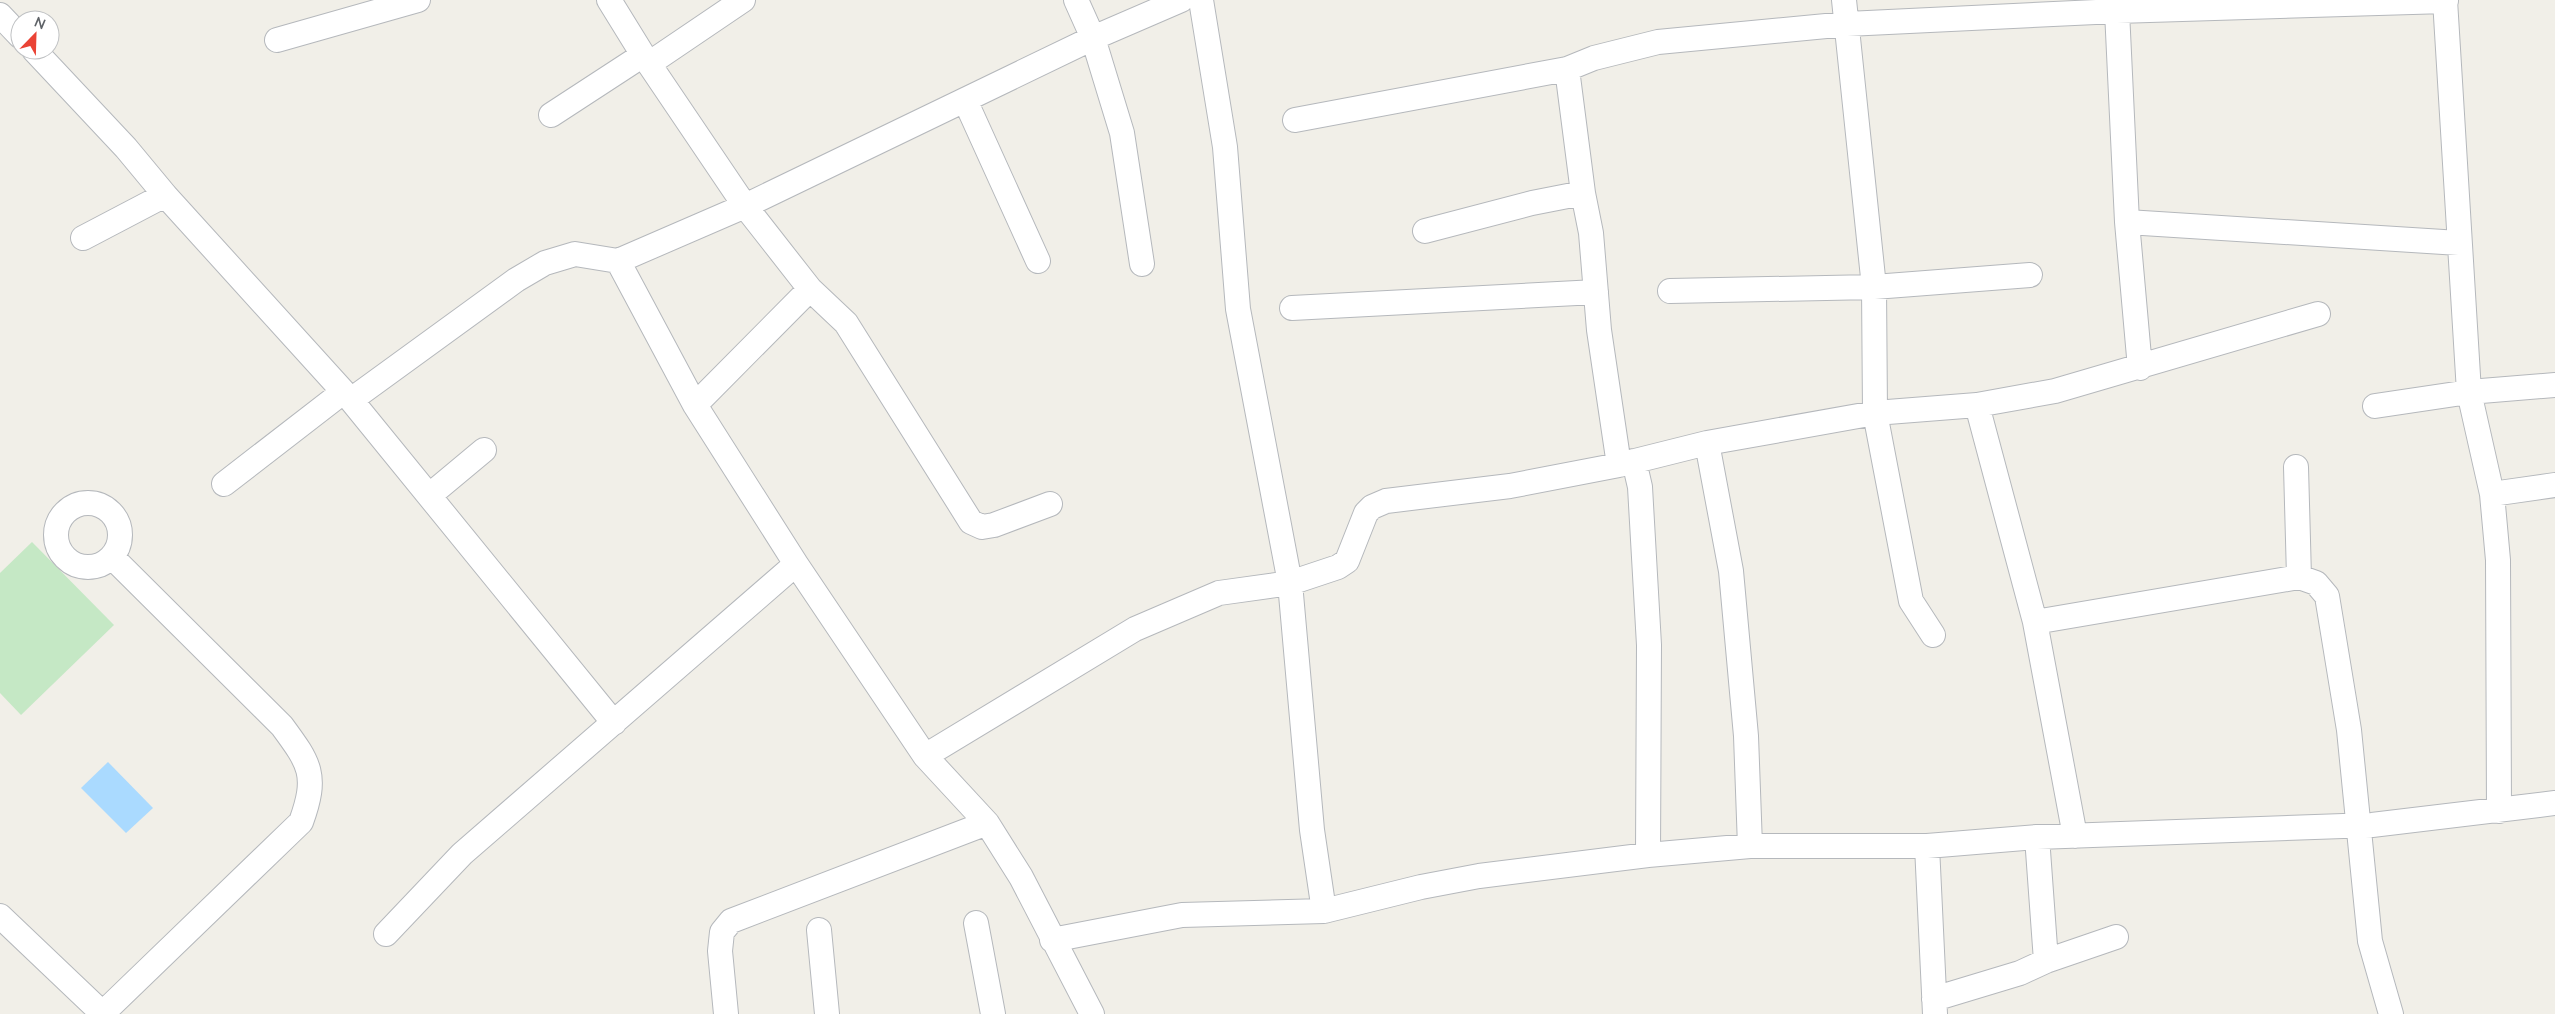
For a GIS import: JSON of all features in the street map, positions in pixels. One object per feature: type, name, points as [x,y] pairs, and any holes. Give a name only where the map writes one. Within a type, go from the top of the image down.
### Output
[{"type":"street","points":[[0,8],[13,0]]},
{"type":"street","points":[[277,40],[418,0]]},
{"type":"street","points":[[609,0],[646,59],[745,206],[810,289],[846,323],[971,522],[982,527],[994,525],[1050,504]]},
{"type":"street","points":[[551,115],[743,0]]},
{"type":"street","points":[[1076,0],[1093,38],[1122,133],[1142,264]]},
{"type":"street","points":[[224,484],[347,396],[533,269],[575,254],[618,261],[745,206],[1093,38],[1181,0]]},
{"type":"street","points":[[1202,0],[1225,147],[1238,309],[1290,583],[1312,830],[1324,911]]},
{"type":"street","points":[[1844,0],[1874,287],[1875,413],[1911,601],[1933,635]]},
{"type":"street","points":[[1295,120],[1567,69],[1594,58],[1658,42],[1847,24],[2118,11],[2446,1],[2469,392],[2492,494],[2498,560],[2499,811]]},
{"type":"street","points":[[2118,11],[2127,222],[2140,368]]},
{"type":"street","points":[[0,14],[10,25]]},
{"type":"street","points":[[43,60],[126,148],[165,195],[347,396],[430,495],[614,723]]},
{"type":"street","points":[[1567,69],[1583,193],[1591,233],[1610,416],[1627,463],[1640,487],[1649,645],[1648,855]]},
{"type":"street","points":[[965,100],[1038,261]]},
{"type":"street","points":[[1425,231],[1532,203],[1583,193]]},
{"type":"street","points":[[84,238],[165,195]]},
{"type":"street","points":[[2127,222],[2459,243]]},
{"type":"street","points":[[618,261],[694,405],[796,564],[925,756],[986,823],[1021,877],[1092,1014]]},
{"type":"street","points":[[1670,291],[1874,287],[2030,275]]},
{"type":"street","points":[[694,405],[810,289]]},
{"type":"street","points":[[1292,308],[1596,292]]},
{"type":"street","points":[[925,756],[1135,629],[1219,593],[1290,583],[1338,567],[1347,561],[1366,513],[1372,507],[1386,501],[1510,486],[1627,463],[1707,443],[1875,413],[1977,405],[2055,392],[2318,314]]},
{"type":"street","points":[[2375,406],[2469,392],[2555,385]]},
{"type":"street","points":[[1977,405],[2035,622],[2075,836]]},
{"type":"street","points":[[1707,443],[1732,571],[1746,736],[1750,846]]},
{"type":"street","points":[[430,495],[484,450]]},
{"type":"street","points":[[2296,467],[2299,577]]},
{"type":"street","points":[[2492,494],[2555,485]]},
{"type":"street","points":[[0,916],[102,1014],[301,822],[310,798],[311,777],[301,752],[282,726],[112,557]]},
{"type":"street","points":[[386,934],[462,854],[796,564]]},
{"type":"street","points":[[2035,622],[2299,577],[2316,583],[2327,596],[2349,730],[2370,941],[2392,1014]]},
{"type":"street","points":[[1052,940],[1182,915],[1324,911],[1421,887],[1479,876],[1648,855],[1750,846],[1926,846],[2036,837],[2358,826],[2555,803]]},
{"type":"street","points":[[726,1014],[720,951],[722,932],[732,921],[986,823]]},
{"type":"street","points":[[2036,837],[2046,960]]},
{"type":"street","points":[[1926,846],[1934,1006],[2020,973],[2046,960],[2116,937]]},
{"type":"street","points":[[976,923],[994,1014]]},
{"type":"street","points":[[819,930],[827,1014]]},
{"type":"green space","points":[[32,542],[114,625],[21,715],[0,693],[0,573]]},
{"type":"water","points":[[108,762],[153,808],[126,833],[81,788]]}]
